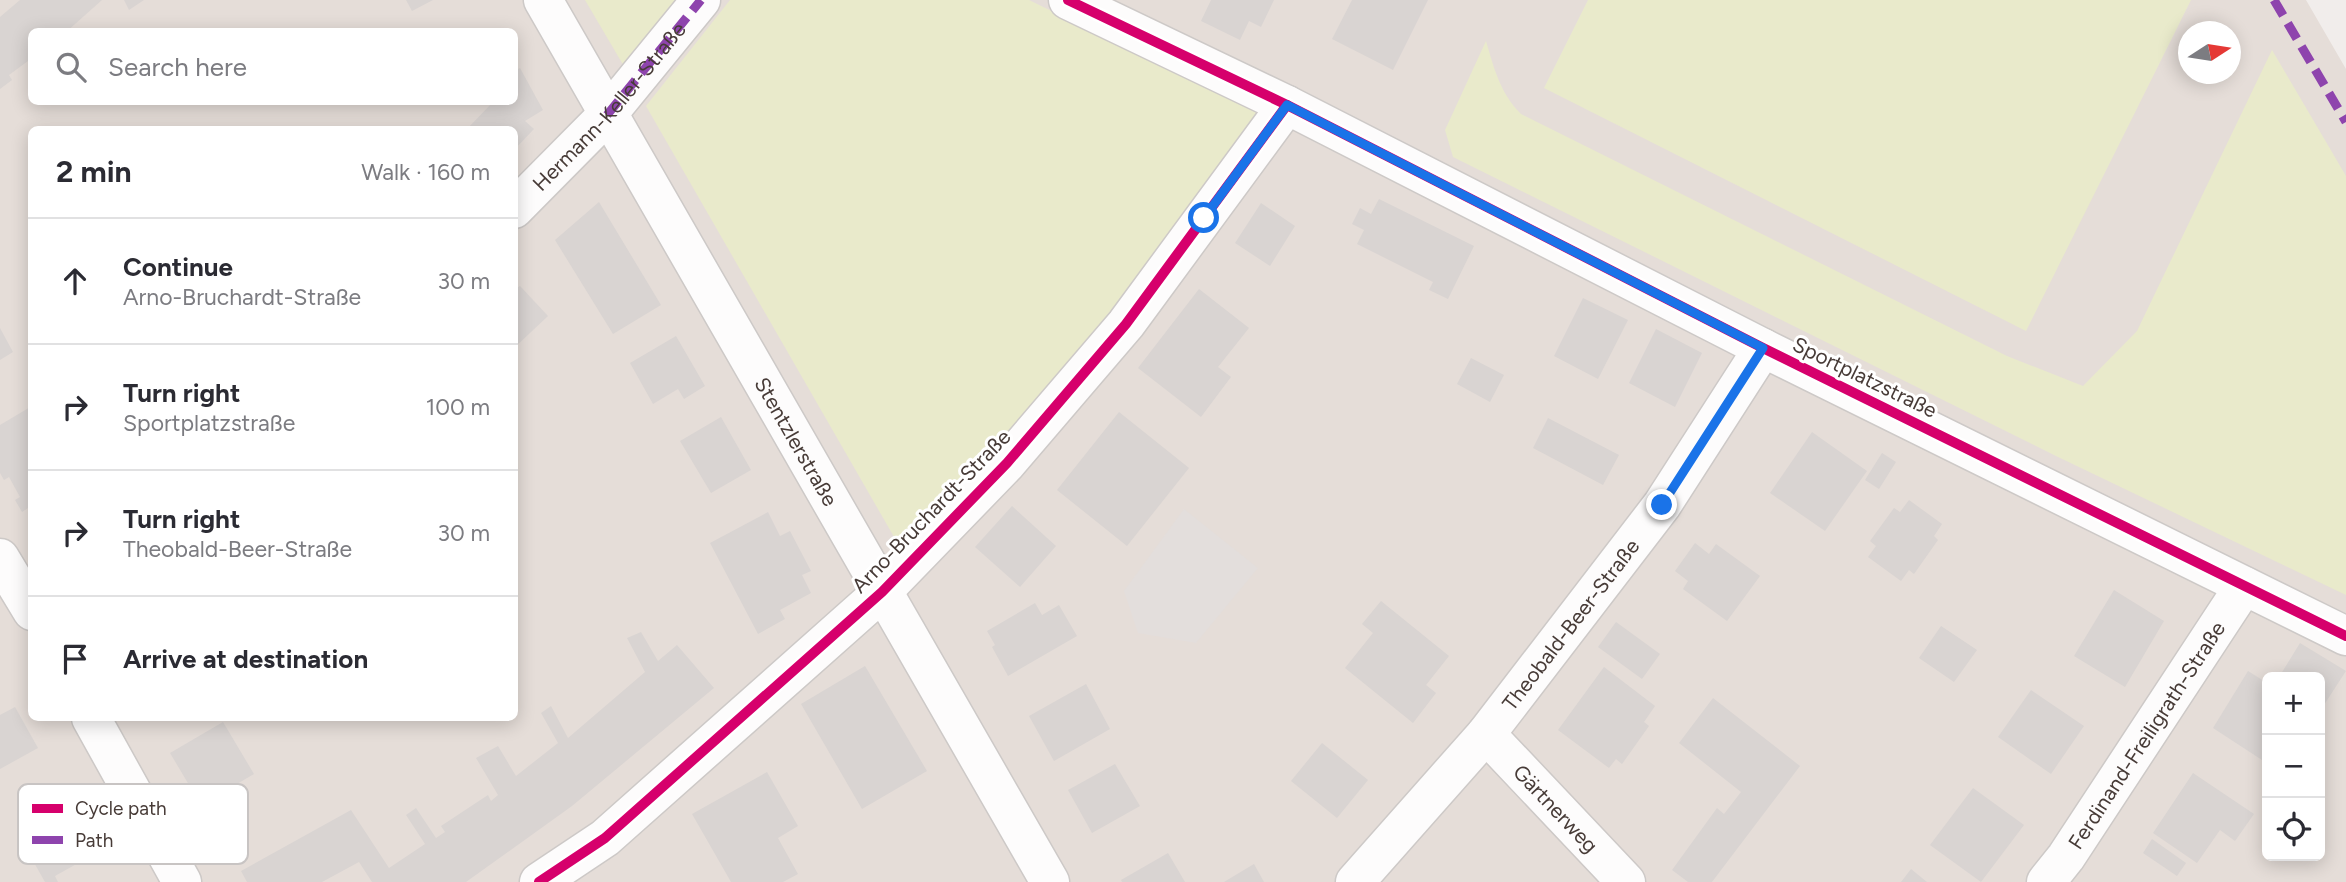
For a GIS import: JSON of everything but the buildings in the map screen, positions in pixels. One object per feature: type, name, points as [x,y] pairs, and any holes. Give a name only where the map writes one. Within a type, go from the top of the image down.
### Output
[{"type":"street","name":"Stentzlerstraße","points":[[543,0],[1050,882]]},
{"type":"street","name":"Hermann-Keller-Straße","points":[[518,205],[607,115],[701,0]]},
{"type":"street","name":"Sportplatzstraße","points":[[1068,0],[1287,105],[1763,348],[2346,636]]},
{"type":"street","name":"Arno-Bruchardt-Straße","points":[[539,882],[605,838],[882,592],[1007,463],[1126,324],[1287,105]]},
{"type":"street","name":"Theobald-Beer-Straße","points":[[1355,882],[1486,734],[1662,505],[1763,348]]},
{"type":"street","points":[[0,558],[22,606]]},
{"type":"street","name":"Ferdinand-Freiligrath-Straße","points":[[2046,882],[2066,857],[2244,586]]},
{"type":"street","points":[[93,721],[128,784]]},
{"type":"street","name":"Gärtnerweg","points":[[1486,734],[1626,882]]},
{"type":"street","points":[[172,864],[182,882]]},
{"type":"shaded area","points":[[0,0],[2306,0],[2346,69],[2346,882],[0,882]]},
{"type":"shaded area","points":[[1184,509],[1258,568],[1196,643],[1138,633],[1124,591]]},
{"type":"green space","points":[[585,0],[679,0],[625,68]]},
{"type":"green space","points":[[730,0],[1029,0],[1266,116],[1097,344],[901,549],[646,106]]},
{"type":"green space","points":[[1588,0],[2191,0],[2181,21],[2178,21],[2178,26],[2026,331],[1544,88]]},
{"type":"green space","points":[[1486,41],[1503,89],[1521,114],[2007,356],[2083,386],[2137,331],[2272,50],[2346,176],[2346,595],[2056,456],[1453,157],[1445,130]]},
{"type":"marked path","points":[[607,115],[701,0]]},
{"type":"marked path","points":[[2274,0],[2346,122]]},
{"type":"cycle path","points":[[1068,0],[1287,105],[1763,348],[2346,636]]},
{"type":"cycle path","points":[[539,882],[605,838],[882,592],[1007,463],[1126,324],[1287,105]]},
{"type":"route","points":[[1204,218],[1287,105],[1763,348],[1662,505]]}]
